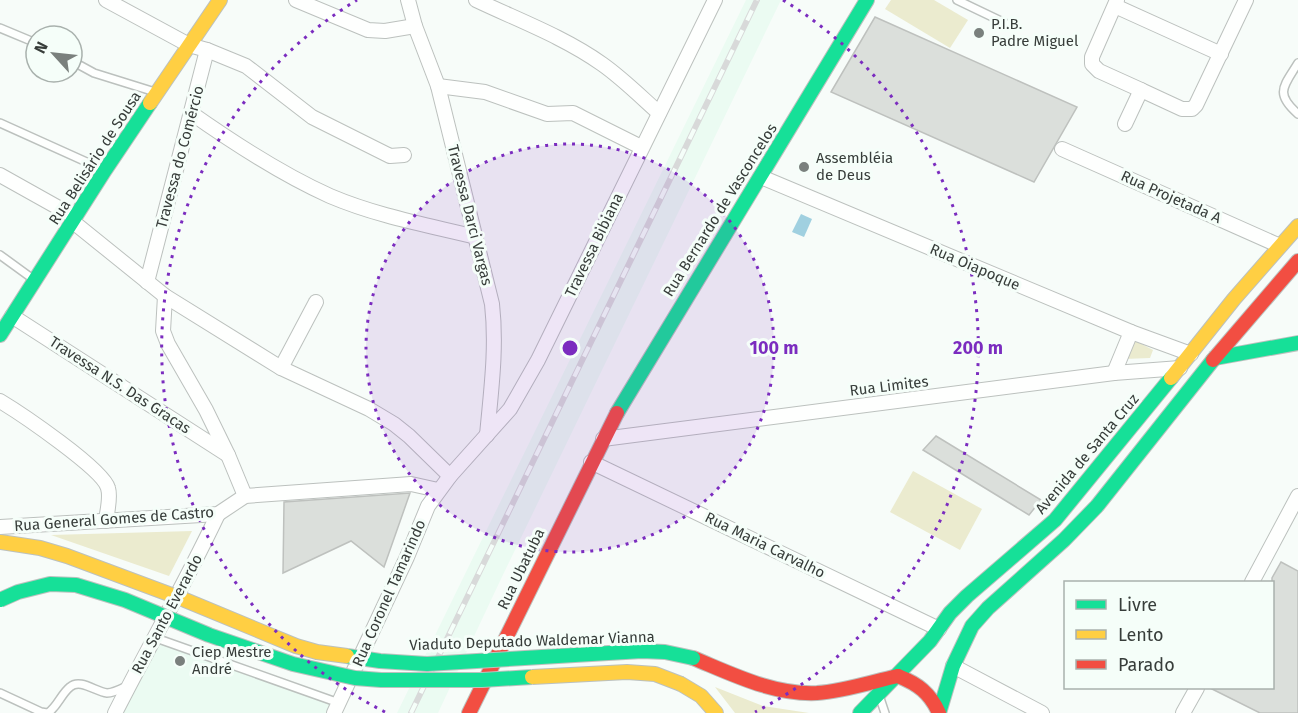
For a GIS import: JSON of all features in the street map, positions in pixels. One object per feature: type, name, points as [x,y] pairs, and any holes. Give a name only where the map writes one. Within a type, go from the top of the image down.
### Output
[{"type":"main road","name":"Rua Belisário de Sousa","points":[[0,335],[105,170],[220,0]]},
{"type":"main road","name":"Rua Bernardo de Vasconcelos","points":[[603,439],[650,355],[761,177],[867,0]]},
{"type":"main road","name":"Avenida de Santa Cruz","points":[[860,713],[898,676],[967,596],[1055,520],[1298,226]]},
{"type":"main road","points":[[939,713],[953,666],[972,626],[988,608],[1064,540],[1097,506],[1215,358],[1298,261]]},
{"type":"main road","points":[[1215,358],[1298,343]]},
{"type":"main road","name":"Rua Ubatuba","points":[[469,713],[603,439]]},
{"type":"main road","name":"Viaduto Deputado Waldemar Vianna","points":[[0,542],[40,548],[67,556],[316,652],[380,661],[427,664],[642,651],[665,652],[693,658],[768,686],[791,692],[816,693],[898,676]]},
{"type":"main road","points":[[0,600],[18,592],[50,584],[76,585],[125,600],[209,635],[293,664],[355,678],[482,680],[627,672],[655,674],[681,684],[701,696],[716,713]]},
{"type":"main road","points":[[898,676],[917,684],[931,695],[939,713]]},
{"type":"street","points":[[106,0],[189,45],[246,66],[312,117],[390,156],[404,155]]},
{"type":"street","points":[[296,0],[368,30],[385,32],[415,26]]},
{"type":"street","name":"Travessa Darci Vargas","points":[[408,0],[415,26],[438,86],[492,304],[495,332],[487,435]]},
{"type":"street","points":[[476,0],[572,46],[600,63],[659,112]]},
{"type":"street","name":"Travessa Bibiana","points":[[450,476],[510,409],[538,360],[715,0]]},
{"type":"street","points":[[1221,54],[1116,3],[1092,57],[1092,64],[1099,71],[1182,109],[1192,109],[1196,105],[1221,54],[1246,0]]},
{"type":"street","name":"Travessa do Comércio","points":[[147,282],[207,50]]},
{"type":"street","points":[[438,86],[485,92],[547,114],[573,113],[641,147]]},
{"type":"street","points":[[1125,124],[1141,90]]},
{"type":"street","points":[[191,113],[243,149],[329,195],[391,217],[476,237]]},
{"type":"street","name":"Rua Projetada A","points":[[1062,149],[1280,246]]},
{"type":"street","points":[[0,175],[74,219],[165,296],[281,368],[369,409],[394,424],[410,436],[450,476]]},
{"type":"street","name":"Rua Oiapoque","points":[[761,177],[1131,332],[1191,354]]},
{"type":"street","points":[[165,296],[163,331],[168,344],[206,410],[245,496]]},
{"type":"street","points":[[281,368],[316,303]]},
{"type":"street","name":"Travessa N.S. Das Gracas","points":[[12,316],[228,455]]},
{"type":"street","points":[[1114,373],[1131,332]]},
{"type":"street","name":"Rua Limites","points":[[603,439],[1114,373],[1180,368]]},
{"type":"street","points":[[0,401],[32,421],[98,474],[108,488],[106,521]]},
{"type":"street","name":"Rua Maria Carvalho","points":[[591,462],[939,629]]},
{"type":"street","name":"Rua Coronel Tamarindo","points":[[337,708],[407,557],[421,521],[438,490],[450,476]]},
{"type":"street","name":"Rua General Gomes de Castro","points":[[0,527],[218,514],[245,496],[411,484],[438,490]]},
{"type":"street","points":[[1253,581],[1298,496]]},
{"type":"street","name":"Rua Santo Everardo","points":[[115,713],[153,637],[190,573],[218,514]]},
{"type":"street","points":[[953,666],[1042,713]]},
{"type":"street","points":[[944,694],[966,681],[979,680]]},
{"type":"street","points":[[1183,713],[1196,689]]},
{"type":"lane","points":[[957,0],[1005,23]]},
{"type":"lane","points":[[0,28],[24,38]]},
{"type":"lane","points":[[1298,63],[1285,85],[1283,95],[1287,104],[1298,114]]},
{"type":"lane","points":[[84,68],[94,73],[157,93]]},
{"type":"lane","points":[[0,123],[105,170]]},
{"type":"lane","points":[[0,255],[36,280]]},
{"type":"lane","points":[[153,637],[337,708]]},
{"type":"lane","points":[[0,693],[48,713],[54,709],[70,686],[76,684],[105,693],[129,686]]},
{"type":"lane","points":[[879,696],[885,713]]},
{"type":"shaded area","points":[[746,0],[781,0],[438,713],[397,713]]},
{"type":"shaded area","name":"Ciep Mestre André","points":[[153,637],[335,705],[331,713],[115,713]]},
{"type":"green space","points":[[891,0],[934,0],[968,20],[950,48],[885,9]]},
{"type":"green space","points":[[1132,339],[1153,350],[1150,358],[1124,359]]},
{"type":"green space","points":[[913,471],[982,509],[960,550],[890,512]]},
{"type":"green space","points":[[192,531],[169,576],[51,535]]},
{"type":"green space","points":[[715,687],[763,706],[809,713],[735,713]]},
{"type":"water","points":[[801,214],[812,219],[804,237],[792,232]]},
{"type":"building","points":[[875,17],[1077,107],[1034,182],[831,92]]},
{"type":"building","points":[[936,436],[1041,500],[1029,515],[923,450]]},
{"type":"building","points":[[410,493],[384,567],[351,541],[283,573],[284,502]]},
{"type":"building","points":[[1281,562],[1298,571],[1298,713],[1260,713],[1212,689],[1274,689],[1274,581],[1272,578]]},
{"type":"railway","points":[[411,713],[757,0]]},
{"type":"traffic: fast","points":[[617,413],[867,0]]},
{"type":"traffic: fast","points":[[0,335],[150,103]]},
{"type":"traffic: fast","points":[[1215,358],[1298,343]]},
{"type":"traffic: fast","points":[[939,713],[953,666],[972,626],[988,608],[1064,540],[1097,506],[1213,360]]},
{"type":"traffic: fast","points":[[860,713],[930,641],[950,613],[967,596],[1055,520],[1171,378]]},
{"type":"traffic: fast","points":[[0,600],[18,592],[50,584],[76,585],[125,600],[209,635],[293,664],[355,678],[482,680],[532,677]]},
{"type":"traffic: fast","points":[[347,656],[427,664],[642,651],[665,652],[693,658]]},
{"type":"traffic: slow","points":[[150,103],[220,0]]},
{"type":"traffic: slow","points":[[1171,378],[1234,299],[1298,226]]},
{"type":"traffic: slow","points":[[0,542],[40,548],[67,556],[185,600],[296,646],[317,652],[347,656]]},
{"type":"traffic: slow","points":[[532,677],[627,672],[655,674],[681,684]]},
{"type":"traffic: slow","points":[[681,684],[701,696],[716,713]]},
{"type":"traffic: jam","points":[[1213,360],[1298,261]]},
{"type":"traffic: jam","points":[[469,713],[617,413]]},
{"type":"traffic: jam","points":[[693,658],[753,682],[801,693],[837,690],[898,676]]},
{"type":"traffic: jam","points":[[898,676],[923,690],[939,713]]},
{"type":"place","name":"P.I.B. Padre Miguel","points":[[979,33]]},
{"type":"place","name":"Assembléia de Deus","points":[[804,167]]},
{"type":"place","name":"Ciep Mestre André","points":[[180,661]]}]
